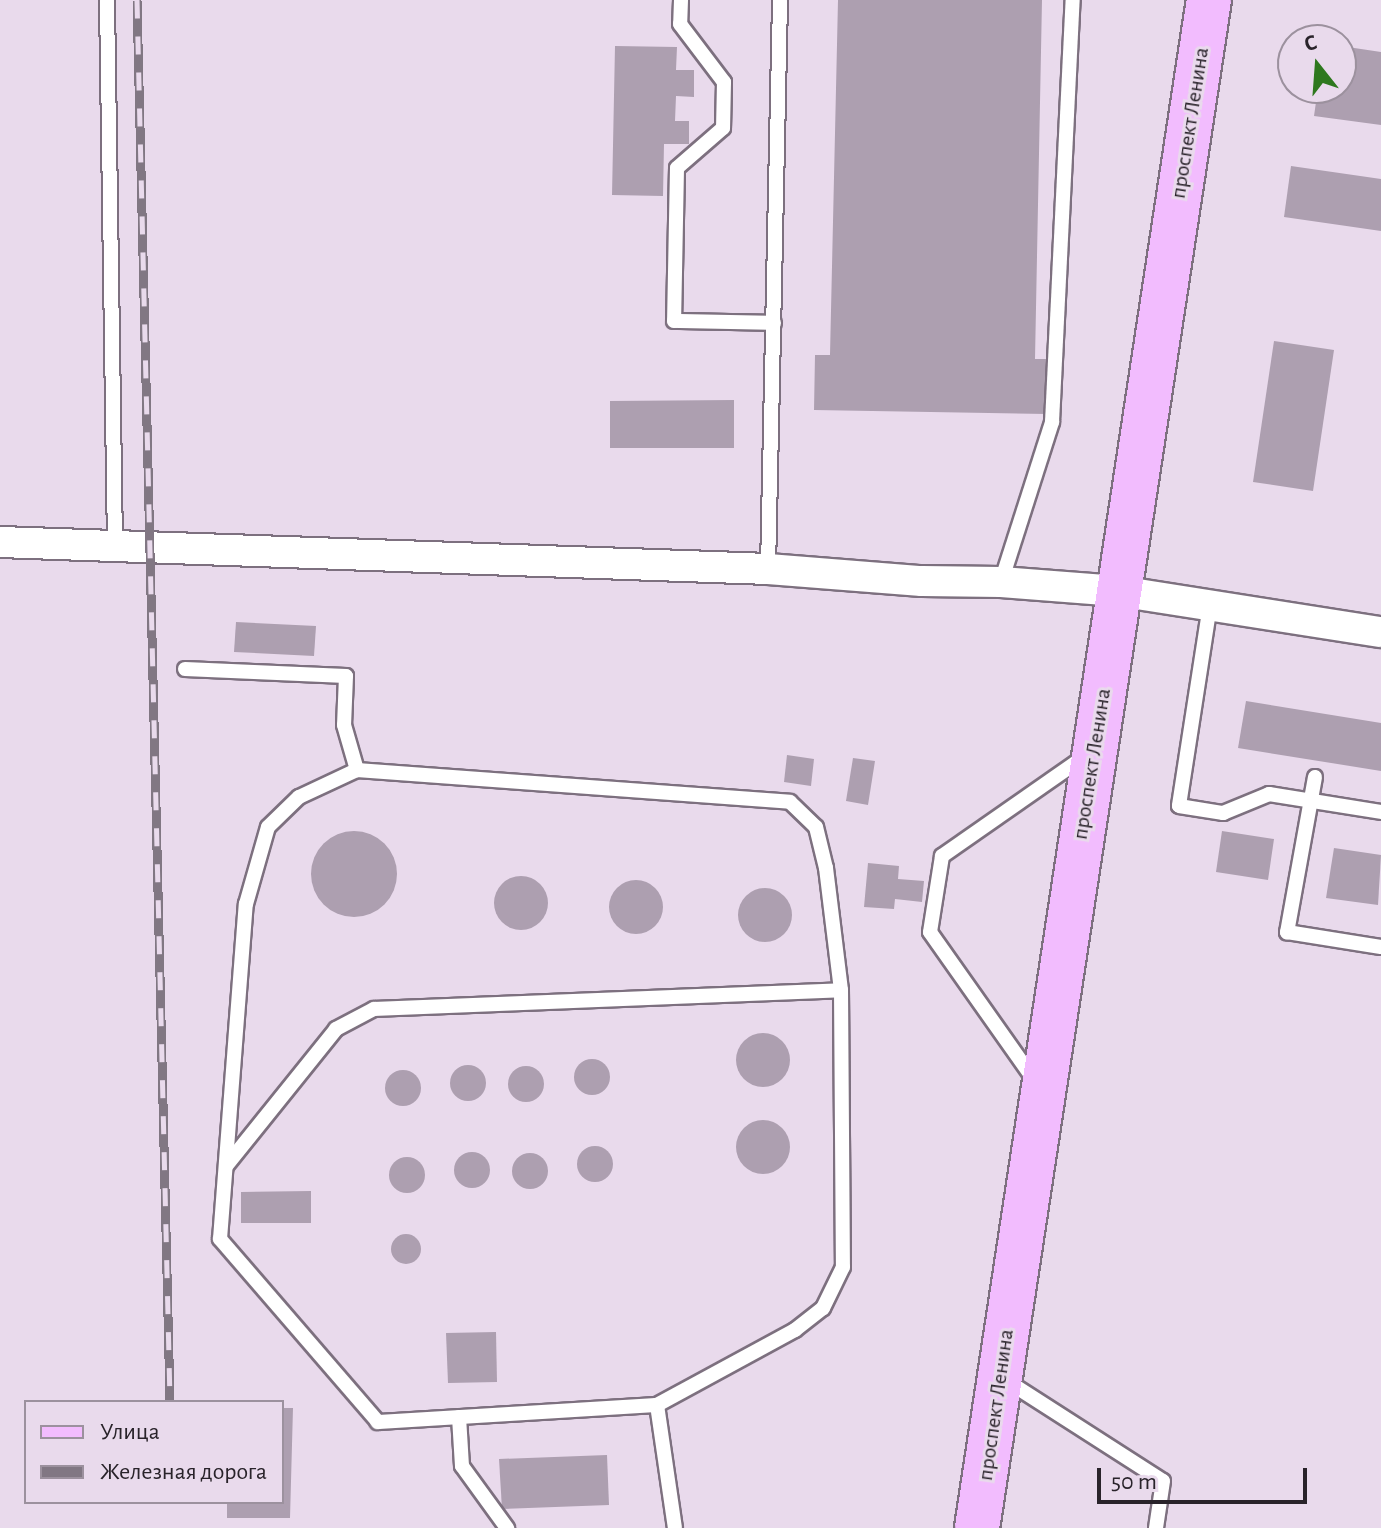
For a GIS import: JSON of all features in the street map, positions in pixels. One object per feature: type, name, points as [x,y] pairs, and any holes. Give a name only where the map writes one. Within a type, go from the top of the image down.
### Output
[{"type":"main road","name":"проспект Ленина","points":[[977,1528],[1209,0]]},
{"type":"street","points":[[0,542],[768,569],[922,581],[1001,582],[1118,591],[1381,632]]},
{"type":"lane","points":[[107,0],[115,544]]},
{"type":"lane","points":[[681,0],[680,24],[724,82],[724,113],[723,128],[677,168],[674,321],[774,323]]},
{"type":"lane","points":[[768,569],[780,0]]},
{"type":"lane","points":[[1001,582],[1052,422],[1073,0]]},
{"type":"lane","points":[[1210,605],[1179,806],[1223,813],[1269,794],[1381,812]]},
{"type":"lane","points":[[185,669],[346,676],[344,725],[357,770]]},
{"type":"lane","points":[[1042,1091],[930,932],[942,856],[1094,750]]},
{"type":"lane","points":[[357,770],[790,802],[816,827],[826,868],[841,990],[843,1267],[823,1308],[795,1330],[657,1405],[378,1422],[220,1239],[246,904],[268,827],[299,797],[357,770]]},
{"type":"lane","points":[[1315,777],[1287,932],[1381,947]]},
{"type":"lane","points":[[225,1166],[336,1029],[374,1009],[841,990]]},
{"type":"lane","points":[[1000,1376],[1163,1481],[1156,1528]]},
{"type":"lane","points":[[657,1405],[675,1528]]},
{"type":"lane","points":[[459,1417],[462,1466],[507,1528]]},
{"type":"building","points":[[838,0],[1042,0],[1035,359],[1048,359],[1047,414],[814,410],[815,355],[830,355]]},
{"type":"building","points":[[615,46],[677,47],[676,70],[694,70],[694,97],[676,96],[675,121],[689,121],[689,144],[664,144],[663,196],[612,195]]},
{"type":"building","points":[[1357,48],[1381,52],[1381,125],[1314,116],[1316,104],[1357,104]]},
{"type":"building","points":[[1291,166],[1381,179],[1381,231],[1284,217]]},
{"type":"building","points":[[1274,341],[1334,350],[1313,491],[1253,482]]},
{"type":"building","points":[[734,400],[734,448],[610,448],[610,401]]},
{"type":"building","points":[[236,622],[316,626],[314,656],[234,652]]},
{"type":"building","points":[[1246,701],[1381,723],[1381,771],[1238,748]]},
{"type":"building","points":[[787,755],[814,759],[811,786],[784,782]]},
{"type":"building","points":[[853,758],[875,761],[868,805],[846,801]]},
{"type":"building","points":[[346,831],[362,831],[385,843],[394,857],[397,874],[394,891],[385,905],[362,917],[346,917],[330,910],[318,898],[311,882],[311,866],[318,850],[330,838]]},
{"type":"building","points":[[1222,831],[1274,839],[1268,880],[1216,872]]},
{"type":"building","points":[[1334,848],[1381,855],[1378,905],[1326,898]]},
{"type":"building","points":[[868,863],[899,866],[898,879],[924,881],[922,902],[895,899],[894,909],[864,907]]},
{"type":"building","points":[[521,876],[540,884],[548,903],[540,922],[521,930],[502,922],[494,903],[502,884]]},
{"type":"building","points":[[636,880],[655,888],[663,907],[655,926],[636,934],[617,926],[609,907],[617,888]]},
{"type":"building","points":[[765,888],[784,896],[792,915],[784,934],[765,942],[746,934],[738,915],[746,896]]},
{"type":"building","points":[[763,1033],[782,1041],[790,1060],[782,1079],[763,1087],[744,1079],[736,1060],[744,1041]]},
{"type":"building","points":[[592,1059],[604,1065],[610,1077],[604,1089],[592,1095],[580,1089],[574,1077],[580,1065]]},
{"type":"building","points":[[468,1065],[480,1071],[486,1083],[480,1095],[468,1101],[456,1095],[450,1083],[456,1071]]},
{"type":"building","points":[[526,1066],[538,1072],[544,1084],[538,1096],[526,1102],[514,1096],[508,1084],[514,1072]]},
{"type":"building","points":[[403,1070],[415,1076],[421,1088],[415,1100],[403,1106],[391,1100],[385,1088],[391,1076]]},
{"type":"building","points":[[763,1120],[782,1128],[790,1147],[782,1166],[763,1174],[744,1166],[736,1147],[744,1128]]},
{"type":"building","points":[[595,1146],[607,1152],[613,1164],[607,1176],[595,1182],[583,1176],[577,1164],[583,1152]]},
{"type":"building","points":[[472,1152],[484,1158],[490,1170],[484,1182],[472,1188],[460,1182],[454,1170],[460,1158]]},
{"type":"building","points":[[530,1153],[542,1159],[548,1171],[542,1183],[530,1189],[518,1183],[512,1171],[518,1159]]},
{"type":"building","points":[[407,1157],[419,1163],[425,1175],[419,1187],[407,1193],[395,1187],[389,1175],[395,1163]]},
{"type":"building","points":[[311,1191],[311,1223],[241,1223],[241,1192]]},
{"type":"building","points":[[406,1234],[416,1239],[421,1249],[416,1259],[406,1264],[396,1259],[391,1249],[396,1239]]},
{"type":"building","points":[[496,1332],[497,1382],[448,1383],[446,1333]]},
{"type":"building","points":[[284,1408],[293,1408],[290,1518],[227,1518],[227,1504],[284,1504]]},
{"type":"building","points":[[607,1455],[609,1505],[502,1509],[499,1459]]},
{"type":"railway","points":[[137,0],[170,1400]]}]
